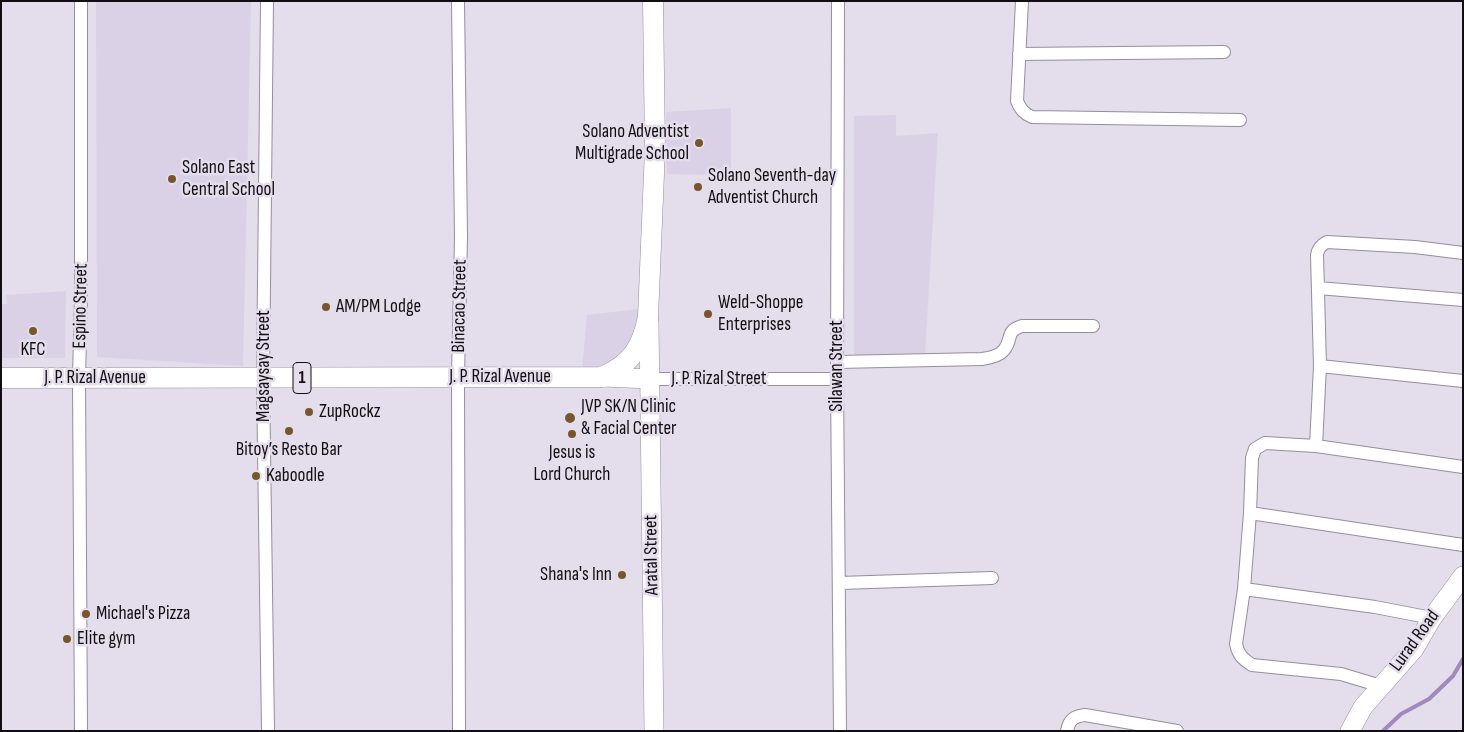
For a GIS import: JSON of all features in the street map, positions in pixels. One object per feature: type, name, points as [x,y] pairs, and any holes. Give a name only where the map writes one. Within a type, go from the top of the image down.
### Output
[{"type":"main road","points":[[602,378],[626,363],[636,352],[646,331],[648,317],[655,149],[653,1]]},
{"type":"main road","name":"J. P. Rizal Avenue","points":[[1,378],[602,378]]},
{"type":"street","name":"Espino Street","points":[[80,1],[81,297],[79,378],[81,731]]},
{"type":"street","name":"Magsaysay Street","points":[[267,1],[263,378],[268,731]]},
{"type":"street","name":"Binacao Street","points":[[458,1],[461,237],[458,378],[459,731]]},
{"type":"street","name":"Silawan Street","points":[[838,1],[837,379],[840,731]]},
{"type":"street","points":[[1022,1],[1017,102],[1019,108],[1032,117],[1240,120]]},
{"type":"street","points":[[1020,54],[1224,52]]},
{"type":"street","points":[[1316,446],[1320,366],[1318,250],[1327,242],[1415,247],[1463,253]]},
{"type":"street","points":[[1318,288],[1463,300]]},
{"type":"street","name":"Aratal Street","points":[[648,317],[654,731]]},
{"type":"street","points":[[837,362],[982,360],[999,354],[1004,350],[1010,332],[1015,328],[1022,326],[1093,326]]},
{"type":"street","points":[[1320,366],[1463,381]]},
{"type":"street","name":"J. P. Rizal Street","points":[[602,378],[837,379]]},
{"type":"street","points":[[1381,686],[1341,674],[1252,665],[1243,660],[1238,653],[1236,644],[1244,590],[1252,458],[1255,450],[1265,443],[1316,446],[1463,467]]},
{"type":"street","points":[[1250,513],[1463,545]]},
{"type":"street","name":"Lurad Road","points":[[1350,731],[1363,707],[1414,649],[1432,618],[1463,576]]},
{"type":"street","points":[[840,582],[992,578]]},
{"type":"street","points":[[1244,590],[1375,607],[1432,618]]},
{"type":"street","points":[[1067,731],[1072,718],[1085,714],[1177,731]]},
{"type":"shaded area","name":"Solano East Central School","points":[[96,1],[251,1],[243,366],[97,357]]},
{"type":"shaded area","name":"Solano Adventist Multigrade School","points":[[731,108],[731,175],[667,174],[666,112]]},
{"type":"shaded area","points":[[896,115],[896,136],[938,133],[925,355],[854,355],[854,116]]},
{"type":"shaded area","name":"KFC","points":[[66,291],[65,358],[1,358],[1,304],[7,304],[6,295]]},
{"type":"shaded area","points":[[639,309],[635,334],[626,351],[603,367],[582,370],[587,315]]},
{"type":"waterway","points":[[1383,731],[1401,714],[1429,699],[1453,676],[1463,659]]},
{"type":"place","name":"Solano Adventist Multigrade School","points":[[699,143]]},
{"type":"place","name":"Solano East Central School","points":[[172,179]]},
{"type":"place","name":"Solano Seventh-day Adventist Church","points":[[698,187]]},
{"type":"place","name":"AM/PM Lodge","points":[[326,307]]},
{"type":"place","name":"Weld-Shoppe Enterprises","points":[[708,314]]},
{"type":"place","name":"KFC","points":[[33,331]]},
{"type":"place","name":"ZupRockz","points":[[309,412]]},
{"type":"place","name":"JVP SK/N Clinic & Facial Center","points":[[570,418]]},
{"type":"place","name":"Bitoy’s Resto Bar","points":[[289,431]]},
{"type":"place","name":"Jesus is Lord Church","points":[[572,434]]},
{"type":"place","name":"Kaboodle","points":[[256,476]]},
{"type":"place","name":"Shana's Inn","points":[[622,575]]},
{"type":"place","name":"Michael's Pizza","points":[[86,614]]},
{"type":"place","name":"Elite gym","points":[[67,639]]}]
